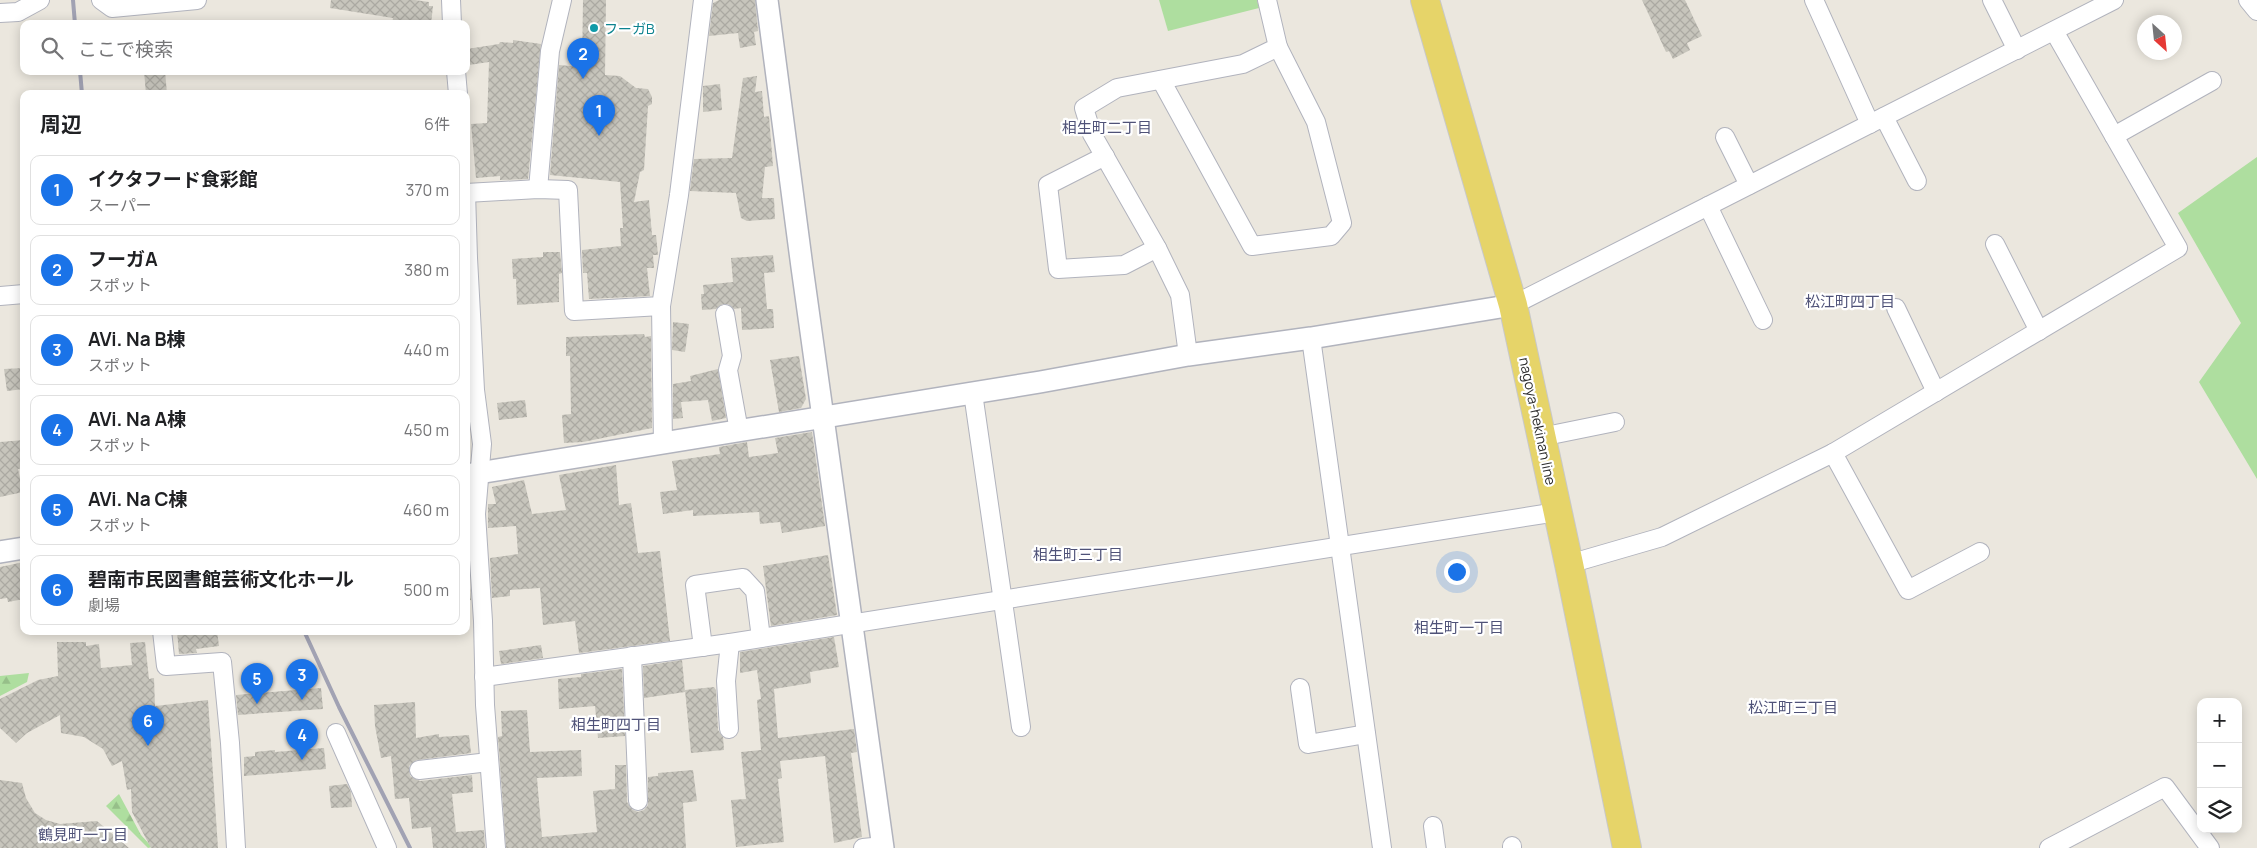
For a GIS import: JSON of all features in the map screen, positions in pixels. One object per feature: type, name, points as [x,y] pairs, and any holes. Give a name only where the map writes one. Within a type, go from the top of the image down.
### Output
[{"type":"main road","name":"nagoya-hekinan line","points":[[1425,0],[1512,305],[1558,512],[1627,848]]},
{"type":"street","points":[[0,13],[18,12],[40,0]]},
{"type":"street","points":[[101,0],[112,8],[197,0]]},
{"type":"street","points":[[450,0],[452,20]]},
{"type":"street","points":[[538,188],[550,51],[562,0]]},
{"type":"street","points":[[663,444],[661,306],[679,195],[703,0]]},
{"type":"street","points":[[767,0],[802,267],[853,624],[877,847]]},
{"type":"street","points":[[1161,80],[1252,246],[1331,236],[1342,223],[1316,122],[1278,47],[1267,0]]},
{"type":"street","points":[[1814,0],[1877,120],[1916,181]]},
{"type":"street","points":[[1992,0],[2017,50]]},
{"type":"street","points":[[473,474],[1188,356],[1512,305],[2114,0]]},
{"type":"street","points":[[2248,0],[2257,11]]},
{"type":"street","points":[[1569,564],[1662,536],[1833,453],[2178,248],[2054,31]]},
{"type":"street","points":[[1188,356],[1180,295],[1092,134],[1084,108],[1117,88],[1243,64],[1278,47]]},
{"type":"street","points":[[456,75],[458,90]]},
{"type":"street","points":[[2114,136],[2212,81]]},
{"type":"street","points":[[1724,137],[1749,185]]},
{"type":"street","points":[[1105,156],[1048,186],[1058,270],[1124,265],[1156,248]]},
{"type":"street","points":[[470,193],[538,188],[568,190],[574,311],[661,306]]},
{"type":"street","points":[[1708,206],[1763,320]]},
{"type":"street","points":[[1995,244],[2039,331]]},
{"type":"street","points":[[0,296],[20,294]]},
{"type":"street","points":[[470,308],[475,390],[482,444],[473,474],[489,762],[496,848]]},
{"type":"street","points":[[1896,308],[1936,392]]},
{"type":"street","points":[[725,314],[732,356],[728,370],[739,431]]},
{"type":"street","points":[[1311,338],[1382,848]]},
{"type":"street","points":[[973,393],[1021,727]]},
{"type":"street","points":[[1541,437],[1615,422]]},
{"type":"street","points":[[1833,453],[1908,590],[1980,552]]},
{"type":"street","points":[[484,677],[730,644],[1558,512]]},
{"type":"street","points":[[0,552],[20,549]]},
{"type":"street","points":[[703,647],[694,585],[743,578],[755,591],[761,638]]},
{"type":"street","points":[[162,635],[166,666],[222,662],[230,743],[236,848]]},
{"type":"street","points":[[730,644],[726,681],[730,729]]},
{"type":"street","points":[[632,656],[638,801]]},
{"type":"street","points":[[1300,688],[1308,744],[1366,734]]},
{"type":"street","points":[[336,733],[387,848]]},
{"type":"street","points":[[419,770],[489,762]]},
{"type":"street","points":[[2049,848],[2165,787],[2210,848]]},
{"type":"street","points":[[1433,826],[1436,848]]},
{"type":"green space","points":[[1159,0],[1257,0],[1259,8],[1168,31]]},
{"type":"green space","points":[[2257,157],[2257,479],[2199,382],[2241,323],[2178,213]]},
{"type":"green space","points":[[29,673],[27,682],[0,696],[0,676]]},
{"type":"green space","points":[[119,794],[141,835],[152,847],[148,848],[106,806]]},
{"type":"building","points":[[331,0],[415,0],[429,2],[429,6],[433,6],[431,20],[393,20],[393,18],[330,8]]},
{"type":"building","points":[[583,0],[606,0],[605,75],[620,76],[636,88],[648,89],[652,97],[652,104],[648,106],[644,170],[640,172],[634,202],[649,200],[652,235],[656,235],[658,255],[653,255],[654,268],[647,268],[650,296],[589,299],[587,273],[583,273],[582,250],[621,246],[620,228],[623,228],[620,182],[550,175],[559,65],[582,67]]},
{"type":"building","points":[[719,0],[755,0],[758,31],[754,32],[756,45],[740,48],[738,33],[709,36],[713,3]]},
{"type":"building","points":[[1642,0],[1685,0],[1702,36],[1687,43],[1690,50],[1673,59],[1669,51],[1666,52]]},
{"type":"building","points":[[513,40],[541,44],[528,179],[500,180],[500,176],[476,178],[471,124],[487,123],[489,62],[470,65],[470,49],[499,44],[500,42],[513,43]]},
{"type":"building","points":[[144,75],[165,75],[167,90],[146,90]]},
{"type":"building","points":[[757,76],[755,92],[762,91],[764,117],[769,116],[773,166],[765,167],[762,198],[774,198],[775,219],[747,221],[741,218],[736,193],[690,191],[694,159],[732,158],[743,78]]},
{"type":"building","points":[[720,84],[722,110],[703,112],[703,86]]},
{"type":"building","points":[[543,252],[560,252],[562,273],[559,274],[559,302],[517,305],[516,279],[513,279],[512,259],[543,257]]},
{"type":"building","points":[[773,255],[775,272],[764,273],[767,309],[773,309],[774,328],[742,330],[741,308],[734,309],[728,304],[723,304],[716,309],[702,310],[701,294],[704,294],[703,285],[733,282],[731,258]]},
{"type":"building","points":[[673,322],[689,324],[685,352],[672,350]]},
{"type":"building","points":[[644,334],[645,337],[651,336],[652,428],[583,442],[564,443],[562,415],[571,414],[570,356],[566,356],[566,337]]},
{"type":"building","points":[[799,356],[806,399],[801,408],[779,412],[770,360]]},
{"type":"building","points":[[20,368],[20,389],[7,391],[4,369]]},
{"type":"building","points":[[718,369],[726,418],[712,421],[708,400],[681,402],[683,418],[673,419],[673,384],[691,381],[690,376]]},
{"type":"building","points":[[525,400],[527,417],[499,420],[497,403]]},
{"type":"building","points":[[812,432],[825,526],[782,533],[780,522],[760,524],[759,512],[693,516],[693,510],[663,514],[660,492],[677,490],[672,461],[720,454],[719,447],[747,442],[749,457],[778,453],[775,438]]},
{"type":"building","points":[[20,440],[20,469],[18,469],[20,493],[0,497],[0,442]]},
{"type":"building","points":[[616,465],[619,505],[631,503],[638,553],[660,551],[670,641],[579,653],[575,621],[543,625],[540,588],[510,590],[510,596],[492,598],[490,558],[518,554],[516,526],[488,528],[488,504],[496,504],[492,487],[524,480],[532,514],[566,510],[559,475]]},
{"type":"building","points":[[828,555],[837,615],[771,626],[763,566]]},
{"type":"building","points":[[20,563],[20,600],[8,602],[7,598],[0,599],[0,567]]},
{"type":"building","points":[[177,635],[218,635],[219,646],[196,649],[197,653],[179,654]]},
{"type":"building","points":[[834,637],[839,667],[810,672],[811,683],[774,689],[778,738],[854,729],[857,752],[851,753],[862,837],[834,843],[825,756],[780,761],[782,778],[778,779],[784,842],[736,847],[731,800],[746,799],[741,752],[761,750],[757,700],[761,699],[757,670],[740,673],[740,652]]},
{"type":"building","points":[[57,642],[86,642],[86,646],[99,644],[101,668],[132,665],[130,643],[145,642],[149,679],[154,678],[155,706],[208,700],[218,848],[151,848],[132,812],[131,789],[127,790],[122,761],[112,766],[103,749],[84,737],[61,733],[60,715],[27,733],[16,743],[0,728],[0,699],[38,680],[58,676]]},
{"type":"building","points":[[541,645],[543,658],[501,664],[499,651]]},
{"type":"building","points":[[682,660],[685,692],[644,698],[643,666]]},
{"type":"building","points":[[622,669],[625,736],[598,738],[595,706],[559,709],[558,679],[581,677],[581,674]]},
{"type":"building","points":[[714,687],[716,690],[718,730],[723,737],[724,750],[691,753],[685,690]]},
{"type":"building","points":[[321,688],[323,709],[238,715],[236,695]]},
{"type":"building","points":[[415,702],[416,738],[439,734],[439,737],[469,735],[471,753],[417,760],[409,766],[410,776],[420,781],[472,775],[473,792],[452,794],[456,832],[484,830],[485,848],[433,848],[431,827],[412,829],[409,798],[395,799],[391,756],[381,758],[375,726],[374,705]]},
{"type":"building","points":[[527,710],[530,752],[581,750],[582,776],[537,778],[542,837],[597,832],[593,791],[615,789],[615,765],[626,765],[627,802],[633,810],[638,812],[644,810],[648,805],[648,777],[658,776],[658,773],[693,770],[697,801],[683,803],[686,848],[506,848],[498,737],[502,736],[501,711]]},
{"type":"building","points":[[324,748],[326,769],[244,776],[244,757],[255,756],[255,752]]},
{"type":"building","points":[[0,780],[22,783],[26,798],[35,813],[46,820],[60,824],[97,821],[129,848],[0,848]]},
{"type":"building","points":[[347,784],[351,792],[352,807],[331,808],[329,786]]},
{"type":"railway","points":[[73,0],[75,20]]},
{"type":"railway","points":[[80,75],[82,90]]},
{"type":"railway","points":[[306,635],[339,707],[410,848]]},
{"type":"place","name":"フーガB","points":[[594,28]]},
{"type":"place","name":"フーガA","points":[[583,79]]},
{"type":"place","name":"イクタフード食彩館","points":[[599,136]]},
{"type":"place","name":"AVi. Na B棟","points":[[302,700]]},
{"type":"place","name":"AVi. Na C棟","points":[[257,704]]},
{"type":"place","name":"碧南市民図書館芸術文化ホール","points":[[148,746]]},
{"type":"place","name":"AVi. Na A棟","points":[[302,760]]},
{"type":"district","name":"相生町二丁目","points":[[1107,127]]},
{"type":"district","name":"松江町四丁目","points":[[1850,301]]},
{"type":"district","name":"相生町三丁目","points":[[1078,554]]},
{"type":"district","name":"相生町一丁目","points":[[1459,627]]},
{"type":"district","name":"松江町三丁目","points":[[1793,707]]},
{"type":"district","name":"相生町四丁目","points":[[616,724]]},
{"type":"district","name":"鶴見町一丁目","points":[[83,834]]}]
